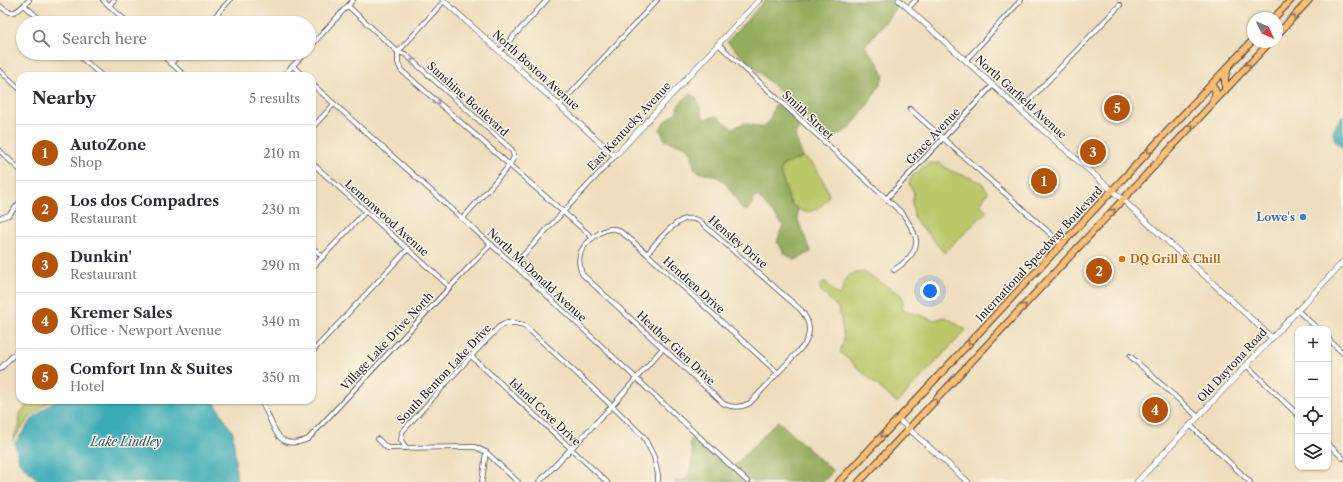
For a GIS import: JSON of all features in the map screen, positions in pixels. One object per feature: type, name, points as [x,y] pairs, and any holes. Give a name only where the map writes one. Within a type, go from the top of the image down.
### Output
[{"type":"main road","points":[[1280,12],[1291,0]]},
{"type":"main road","points":[[1283,28],[1309,0]]},
{"type":"main road","name":"International Speedway Boulevard","points":[[839,482],[1247,46]]},
{"type":"main road","points":[[859,482],[1264,48]]},
{"type":"main road","points":[[1225,90],[1225,77],[1229,66]]},
{"type":"main road","points":[[1212,84],[1216,92],[1212,105]]},
{"type":"street","points":[[0,6],[7,12],[12,13],[18,10],[29,0]]},
{"type":"street","points":[[103,0],[120,16]]},
{"type":"street","points":[[109,6],[114,0]]},
{"type":"street","points":[[215,16],[230,0]]},
{"type":"street","points":[[316,40],[353,0]]},
{"type":"street","points":[[398,52],[443,0]]},
{"type":"street","name":"North Boston Avenue","points":[[443,0],[615,156]]},
{"type":"street","points":[[500,51],[547,0]]},
{"type":"street","points":[[559,106],[657,0]]},
{"type":"street","name":"East Kentucky Avenue","points":[[514,264],[759,0]]},
{"type":"street","name":"North Garfield Avenue","points":[[899,0],[1020,110],[1123,200],[1272,338]]},
{"type":"street","points":[[908,8],[916,0]]},
{"type":"street","points":[[966,60],[1021,0]]},
{"type":"street","points":[[24,5],[36,16]]},
{"type":"street","points":[[1020,110],[1120,5]]},
{"type":"street","name":"Sunshine Boulevard","points":[[348,6],[398,52],[405,54],[512,150],[514,157],[509,166]]},
{"type":"street","name":"Smith Street","points":[[718,44],[903,214],[912,228],[916,241],[915,248],[906,262],[894,270]]},
{"type":"street","name":"Sunshine Boulevard","points":[[398,52],[398,63],[401,70],[563,212]]},
{"type":"street","points":[[84,60],[97,72]]},
{"type":"street","points":[[168,60],[181,72]]},
{"type":"street","points":[[171,63],[174,60]]},
{"type":"street","points":[[287,72],[299,60]]},
{"type":"street","points":[[293,66],[300,72]]},
{"type":"street","points":[[0,71],[16,85]]},
{"type":"street","name":"Grace Avenue","points":[[886,199],[993,85]]},
{"type":"street","name":"North McDonald Avenue","points":[[316,88],[514,264],[748,482]]},
{"type":"street","points":[[316,124],[334,104]]},
{"type":"street","points":[[910,109],[1062,244]]},
{"type":"street","points":[[0,151],[16,166]]},
{"type":"street","points":[[462,219],[509,166]]},
{"type":"street","name":"Lemonwood Avenue","points":[[316,167],[450,287]]},
{"type":"street","points":[[0,218],[9,215],[16,207]]},
{"type":"street","points":[[316,264],[366,211]]},
{"type":"street","points":[[563,212],[593,238]]},
{"type":"street","name":"Hensley Drive","points":[[647,254],[653,246],[678,222],[687,219],[698,220],[801,310],[807,318],[809,326]]},
{"type":"street","name":"Hendren Drive","points":[[593,238],[605,230],[616,229],[629,238],[778,373]]},
{"type":"street","name":"Heather Glen Drive","points":[[593,238],[580,254],[579,265],[582,274],[724,404],[731,407],[738,407],[750,402],[778,373],[804,345],[808,338],[809,326]]},
{"type":"street","name":"Village Lake Drive North","points":[[262,404],[277,434],[282,440],[292,444],[308,439],[491,244]]},
{"type":"street","points":[[316,348],[408,249]]},
{"type":"street","points":[[316,250],[323,256]]},
{"type":"street","name":"Old Daytona Road","points":[[1137,482],[1343,262]]},
{"type":"street","points":[[1297,310],[1315,326]]},
{"type":"street","name":"South Benton Lake Drive","points":[[406,448],[401,440],[402,432],[471,356],[506,323],[524,325],[612,406]]},
{"type":"street","points":[[1331,342],[1343,353]]},
{"type":"street","points":[[539,482],[612,406],[663,348]]},
{"type":"street","points":[[0,369],[16,352]]},
{"type":"street","name":"Island Cove Drive","points":[[471,356],[607,482]]},
{"type":"street","points":[[1130,356],[1198,417]]},
{"type":"street","points":[[1246,365],[1295,412]]},
{"type":"street","points":[[612,406],[644,437],[654,456],[658,482]]},
{"type":"street","points":[[898,419],[968,482]]},
{"type":"street","points":[[1190,426],[1250,482]]},
{"type":"street","points":[[378,439],[388,448],[475,447],[486,452],[518,482]]},
{"type":"street","points":[[1331,447],[1343,458]]},
{"type":"street","points":[[482,482],[486,452]]},
{"type":"green space","points":[[765,0],[895,0],[900,4],[865,46],[878,63],[884,76],[864,111],[845,131],[829,138],[727,42]]},
{"type":"green space","points":[[690,94],[696,97],[704,119],[717,116],[733,128],[745,123],[763,128],[770,120],[775,105],[780,104],[788,112],[799,128],[795,136],[803,157],[782,166],[780,172],[791,204],[797,208],[798,220],[811,252],[795,260],[785,254],[777,242],[783,225],[758,196],[753,199],[750,208],[744,211],[724,182],[713,175],[704,174],[695,170],[692,154],[688,148],[665,140],[660,130],[664,122],[676,113],[679,104]]},
{"type":"green space","points":[[803,157],[812,163],[822,179],[829,195],[822,205],[812,211],[807,212],[797,209],[792,204],[780,172],[781,166]]},
{"type":"green space","points":[[928,163],[940,163],[951,171],[974,179],[982,183],[988,192],[980,204],[987,211],[944,253],[927,232],[918,225],[914,216],[912,201],[914,193],[909,184],[911,177]]},
{"type":"green space","points":[[864,272],[901,295],[903,303],[902,309],[909,313],[921,315],[934,320],[945,317],[966,330],[897,403],[840,352],[844,340],[838,308],[821,291],[820,285],[823,282],[826,282],[831,289],[839,295],[842,291],[844,282],[850,275]]},
{"type":"green space","points":[[28,404],[46,404],[31,416],[12,441],[20,425],[19,415]]},
{"type":"green space","points":[[778,421],[833,471],[823,482],[752,482],[734,466]]},
{"type":"green space","points":[[695,437],[744,482],[674,482],[686,479],[688,475],[692,457],[689,443],[692,438]]},
{"type":"water","points":[[1343,116],[1343,149],[1336,141],[1333,133],[1336,125]]},
{"type":"water","name":"Lake Lindley","points":[[50,404],[215,404],[233,433],[237,482],[40,482],[19,462],[15,443],[33,418]]},
{"type":"place","name":"Comfort Inn & Suites","points":[[1117,108]]},
{"type":"place","name":"Dunkin'","points":[[1093,152]]},
{"type":"place","name":"AutoZone","points":[[1044,181]]},
{"type":"place","name":"Lowe's","points":[[1303,217]]},
{"type":"place","name":"DQ Grill & Chill","points":[[1122,259]]},
{"type":"place","name":"Los dos Compadres","points":[[1099,271]]},
{"type":"place","name":"Kremer Sales","points":[[1155,410]]}]
